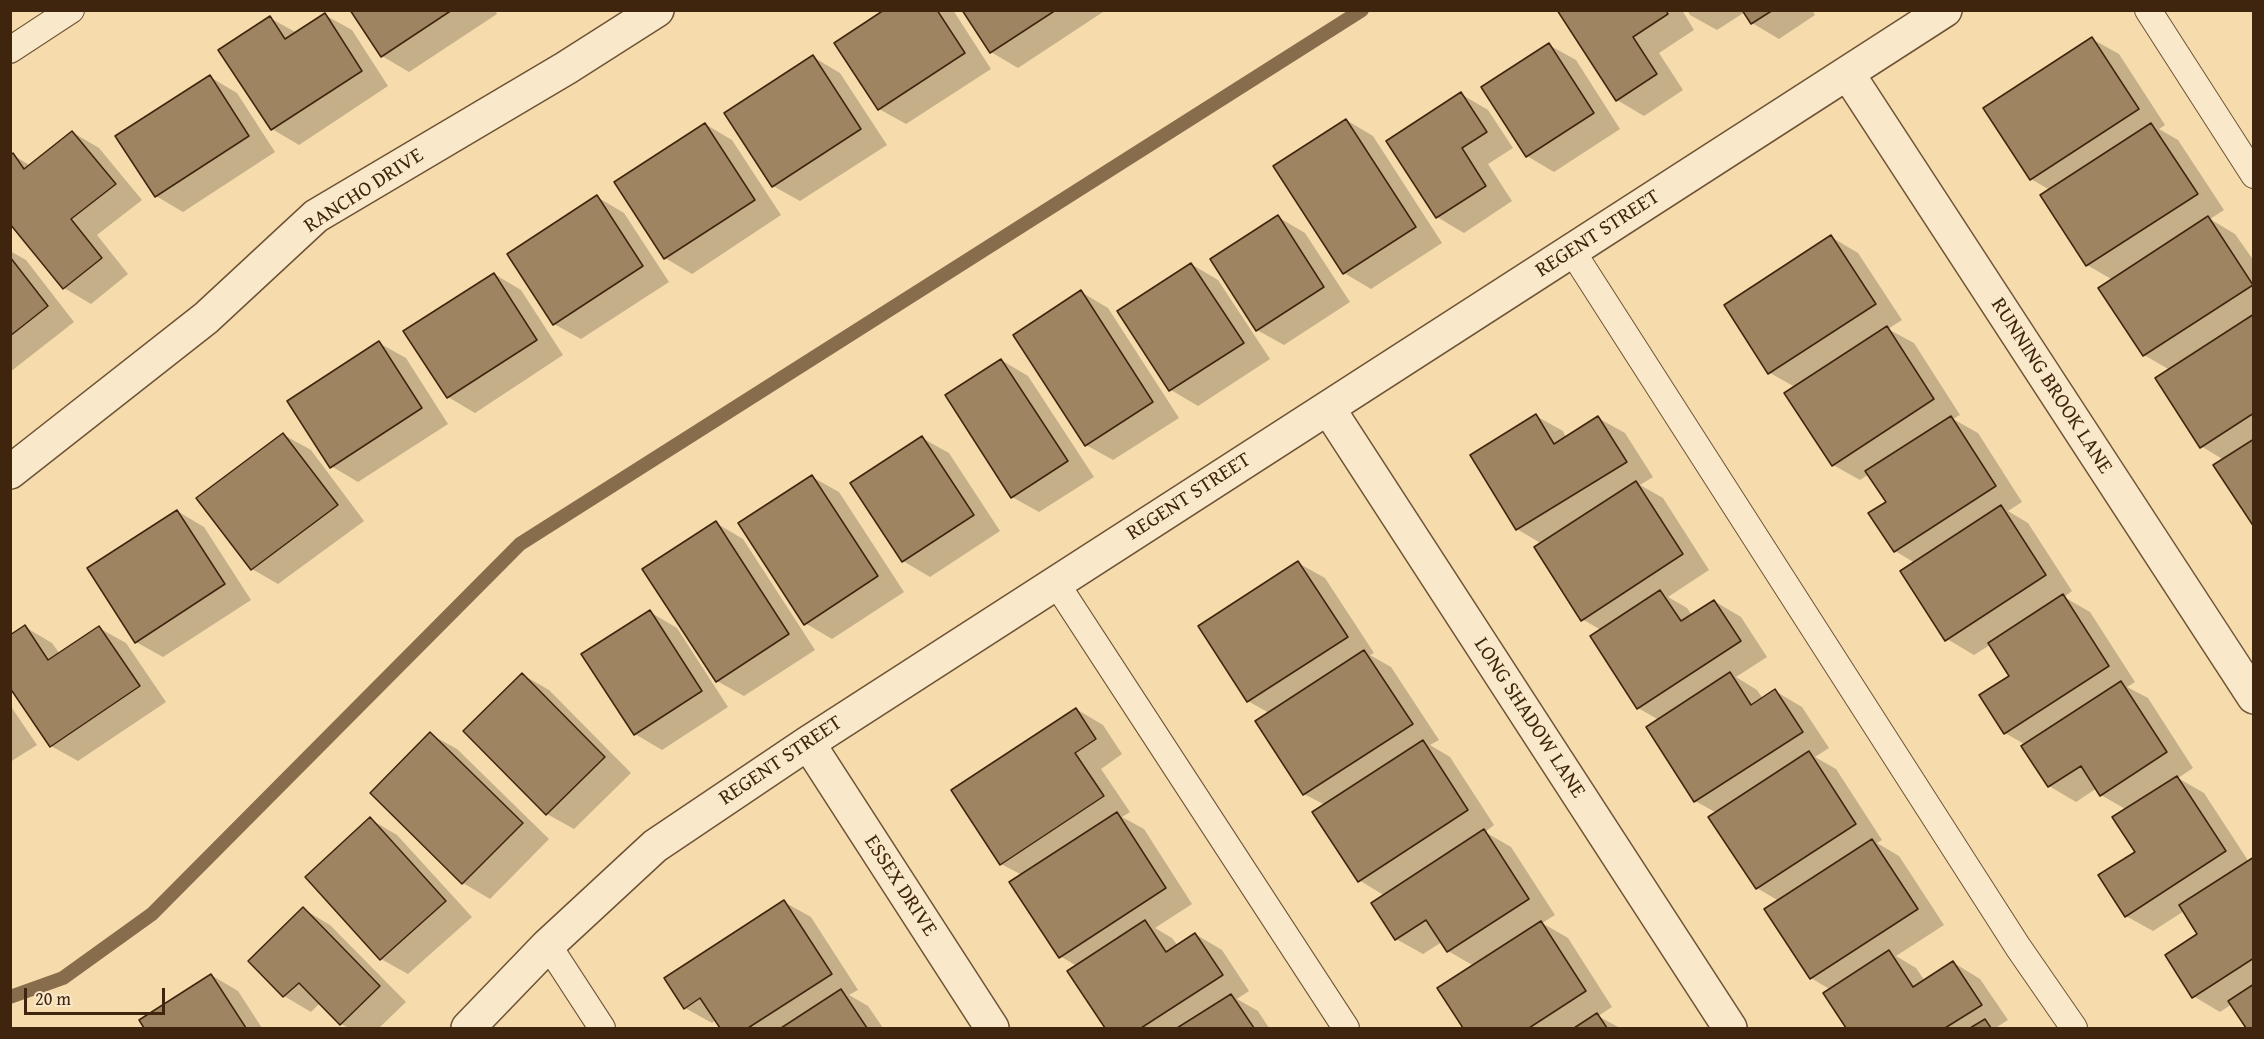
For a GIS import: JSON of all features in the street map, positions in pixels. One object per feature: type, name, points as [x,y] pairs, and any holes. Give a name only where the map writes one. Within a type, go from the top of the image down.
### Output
[{"type":"street","name":"RANCHO DRIVE","points":[[10,472],[206,318],[316,216],[566,68],[657,10]]},
{"type":"street","name":"REGENT STREET","points":[[468,1029],[548,945],[655,846],[808,743],[1945,10]]},
{"type":"street","name":"RUNNING BROOK LANE","points":[[1848,74],[2253,698]]},
{"type":"street","name":"LONG SHADOW LANE","points":[[1328,408],[1730,1029]]},
{"type":"street","name":"ESSEX DRIVE","points":[[808,743],[992,1029]]},
{"type":"lane","points":[[10,50],[71,10]]},
{"type":"lane","points":[[2148,10],[2253,175]]},
{"type":"lane","points":[[1572,251],[2018,947],[2074,1029]]},
{"type":"lane","points":[[1056,583],[1346,1029]]},
{"type":"lane","points":[[548,945],[602,1029]]},
{"type":"building","points":[[350,10],[452,10],[381,57]]},
{"type":"building","points":[[884,10],[937,10],[965,53],[878,110],[834,43]]},
{"type":"building","points":[[962,10],[1056,10],[990,53]]},
{"type":"building","points":[[1557,10],[1666,10],[1668,14],[1633,37],[1657,74],[1616,101]]},
{"type":"building","points":[[1742,10],[1773,10],[1751,24]]},
{"type":"building","points":[[325,13],[362,71],[271,130],[218,50],[270,16],[285,39]]},
{"type":"building","points":[[2092,37],[2139,109],[2030,180],[1983,108]]},
{"type":"building","points":[[1549,43],[1594,113],[1526,157],[1481,87]]},
{"type":"building","points":[[813,55],[861,129],[772,187],[724,113]]},
{"type":"building","points":[[210,75],[249,136],[155,197],[115,136]]},
{"type":"building","points":[[1461,92],[1487,132],[1462,148],[1486,186],[1436,218],[1386,141]]},
{"type":"building","points":[[1346,119],[1416,227],[1343,274],[1273,166]]},
{"type":"building","points":[[705,123],[755,200],[664,259],[614,182]]},
{"type":"building","points":[[2151,123],[2198,194],[2086,266],[2040,195]]},
{"type":"building","points":[[72,131],[116,184],[71,219],[102,258],[63,289],[10,224],[10,155],[13,153],[24,169]]},
{"type":"building","points":[[597,195],[643,266],[553,325],[507,254]]},
{"type":"building","points":[[1278,215],[1324,287],[1256,331],[1210,259]]},
{"type":"building","points":[[2208,216],[2253,285],[2143,356],[2098,288]]},
{"type":"building","points":[[1831,235],[1876,304],[1768,374],[1724,305]]},
{"type":"building","points":[[10,257],[48,306],[10,336]]},
{"type":"building","points":[[1191,263],[1244,343],[1169,391],[1117,311]]},
{"type":"building","points":[[494,273],[537,340],[447,398],[403,331]]},
{"type":"building","points":[[1081,290],[1153,402],[1085,446],[1013,335]]},
{"type":"building","points":[[2254,314],[2254,413],[2200,448],[2155,378]]},
{"type":"building","points":[[1887,326],[1934,399],[1832,466],[1784,393]]},
{"type":"building","points":[[379,341],[422,408],[330,468],[287,401]]},
{"type":"building","points":[[1001,359],[1068,461],[1011,498],[945,395]]},
{"type":"building","points":[[1536,414],[1554,444],[1598,416],[1627,462],[1516,530],[1470,455]]},
{"type":"building","points":[[1951,416],[1996,486],[1894,552],[1868,513],[1886,502],[1865,471]]},
{"type":"building","points":[[283,433],[338,505],[251,570],[196,498]]},
{"type":"building","points":[[922,436],[974,515],[902,562],[850,483]]},
{"type":"building","points":[[2254,439],[2254,527],[2213,465]]},
{"type":"building","points":[[812,475],[878,576],[804,625],[738,523]]},
{"type":"building","points":[[1636,481],[1683,554],[1581,621],[1534,547]]},
{"type":"building","points":[[2001,505],[2046,575],[1945,641],[1900,571]]},
{"type":"building","points":[[177,510],[225,584],[135,643],[87,568]]},
{"type":"building","points":[[716,521],[789,634],[716,682],[642,569]]},
{"type":"building","points":[[1298,561],[1348,637],[1247,702],[1198,626]]},
{"type":"building","points":[[1660,590],[1681,621],[1714,600],[1741,641],[1637,709],[1590,636]]},
{"type":"building","points":[[2063,594],[2109,666],[2004,734],[1979,695],[2009,676],[1988,643]]},
{"type":"building","points":[[650,610],[702,691],[634,735],[581,654]]},
{"type":"building","points":[[25,625],[48,660],[99,626],[140,686],[50,747],[10,688],[10,635]]},
{"type":"building","points":[[1364,650],[1413,724],[1303,795],[1255,721]]},
{"type":"building","points":[[1730,672],[1751,705],[1775,689],[1803,732],[1694,802],[1646,727]]},
{"type":"building","points":[[522,673],[605,757],[546,815],[463,731]]},
{"type":"building","points":[[2121,681],[2167,752],[2100,796],[2081,766],[2048,787],[2021,746]]},
{"type":"building","points":[[1076,708],[1096,739],[1075,753],[1104,796],[1000,865],[951,790]]},
{"type":"building","points":[[430,732],[523,823],[462,884],[370,793]]},
{"type":"building","points":[[1423,740],[1468,810],[1358,882],[1312,812]]},
{"type":"building","points":[[1809,751],[1856,824],[1756,889],[1708,817]]},
{"type":"building","points":[[2177,776],[2226,851],[2125,917],[2098,875],[2135,852],[2112,817]]},
{"type":"building","points":[[1117,812],[1166,888],[1059,958],[1009,882]]},
{"type":"building","points":[[370,817],[446,901],[380,960],[305,877]]},
{"type":"building","points":[[1484,829],[1529,899],[1447,952],[1426,920],[1395,940],[1371,903]]},
{"type":"building","points":[[1872,839],[1918,909],[1810,979],[1764,909]]},
{"type":"building","points":[[2254,857],[2254,958],[2192,998],[2165,955],[2197,934],[2179,905]]},
{"type":"building","points":[[784,900],[832,974],[748,1028],[720,1028],[700,998],[684,1009],[664,978]]},
{"type":"building","points":[[303,907],[380,986],[340,1025],[299,983],[283,997],[248,961]]},
{"type":"building","points":[[1145,920],[1166,952],[1195,933],[1223,975],[1141,1028],[1105,1028],[1067,971]]},
{"type":"building","points":[[1541,921],[1586,991],[1529,1028],[1463,1028],[1437,988]]},
{"type":"building","points":[[1889,950],[1913,987],[1953,961],[1982,1005],[1945,1028],[1846,1028],[1823,993]]},
{"type":"building","points":[[211,974],[246,1028],[144,1028],[139,1020]]},
{"type":"building","points":[[2254,984],[2254,1028],[2246,1028],[2228,1001]]},
{"type":"building","points":[[841,989],[867,1028],[781,1028]]},
{"type":"building","points":[[1231,994],[1254,1028],[1177,1028]]},
{"type":"building","points":[[1597,1013],[1607,1028],[1574,1028]]},
{"type":"building","points":[[1985,1019],[1991,1028],[1970,1028]]},
{"type":"waterway","points":[[10,997],[63,978],[152,914],[520,544],[1362,10]]}]
